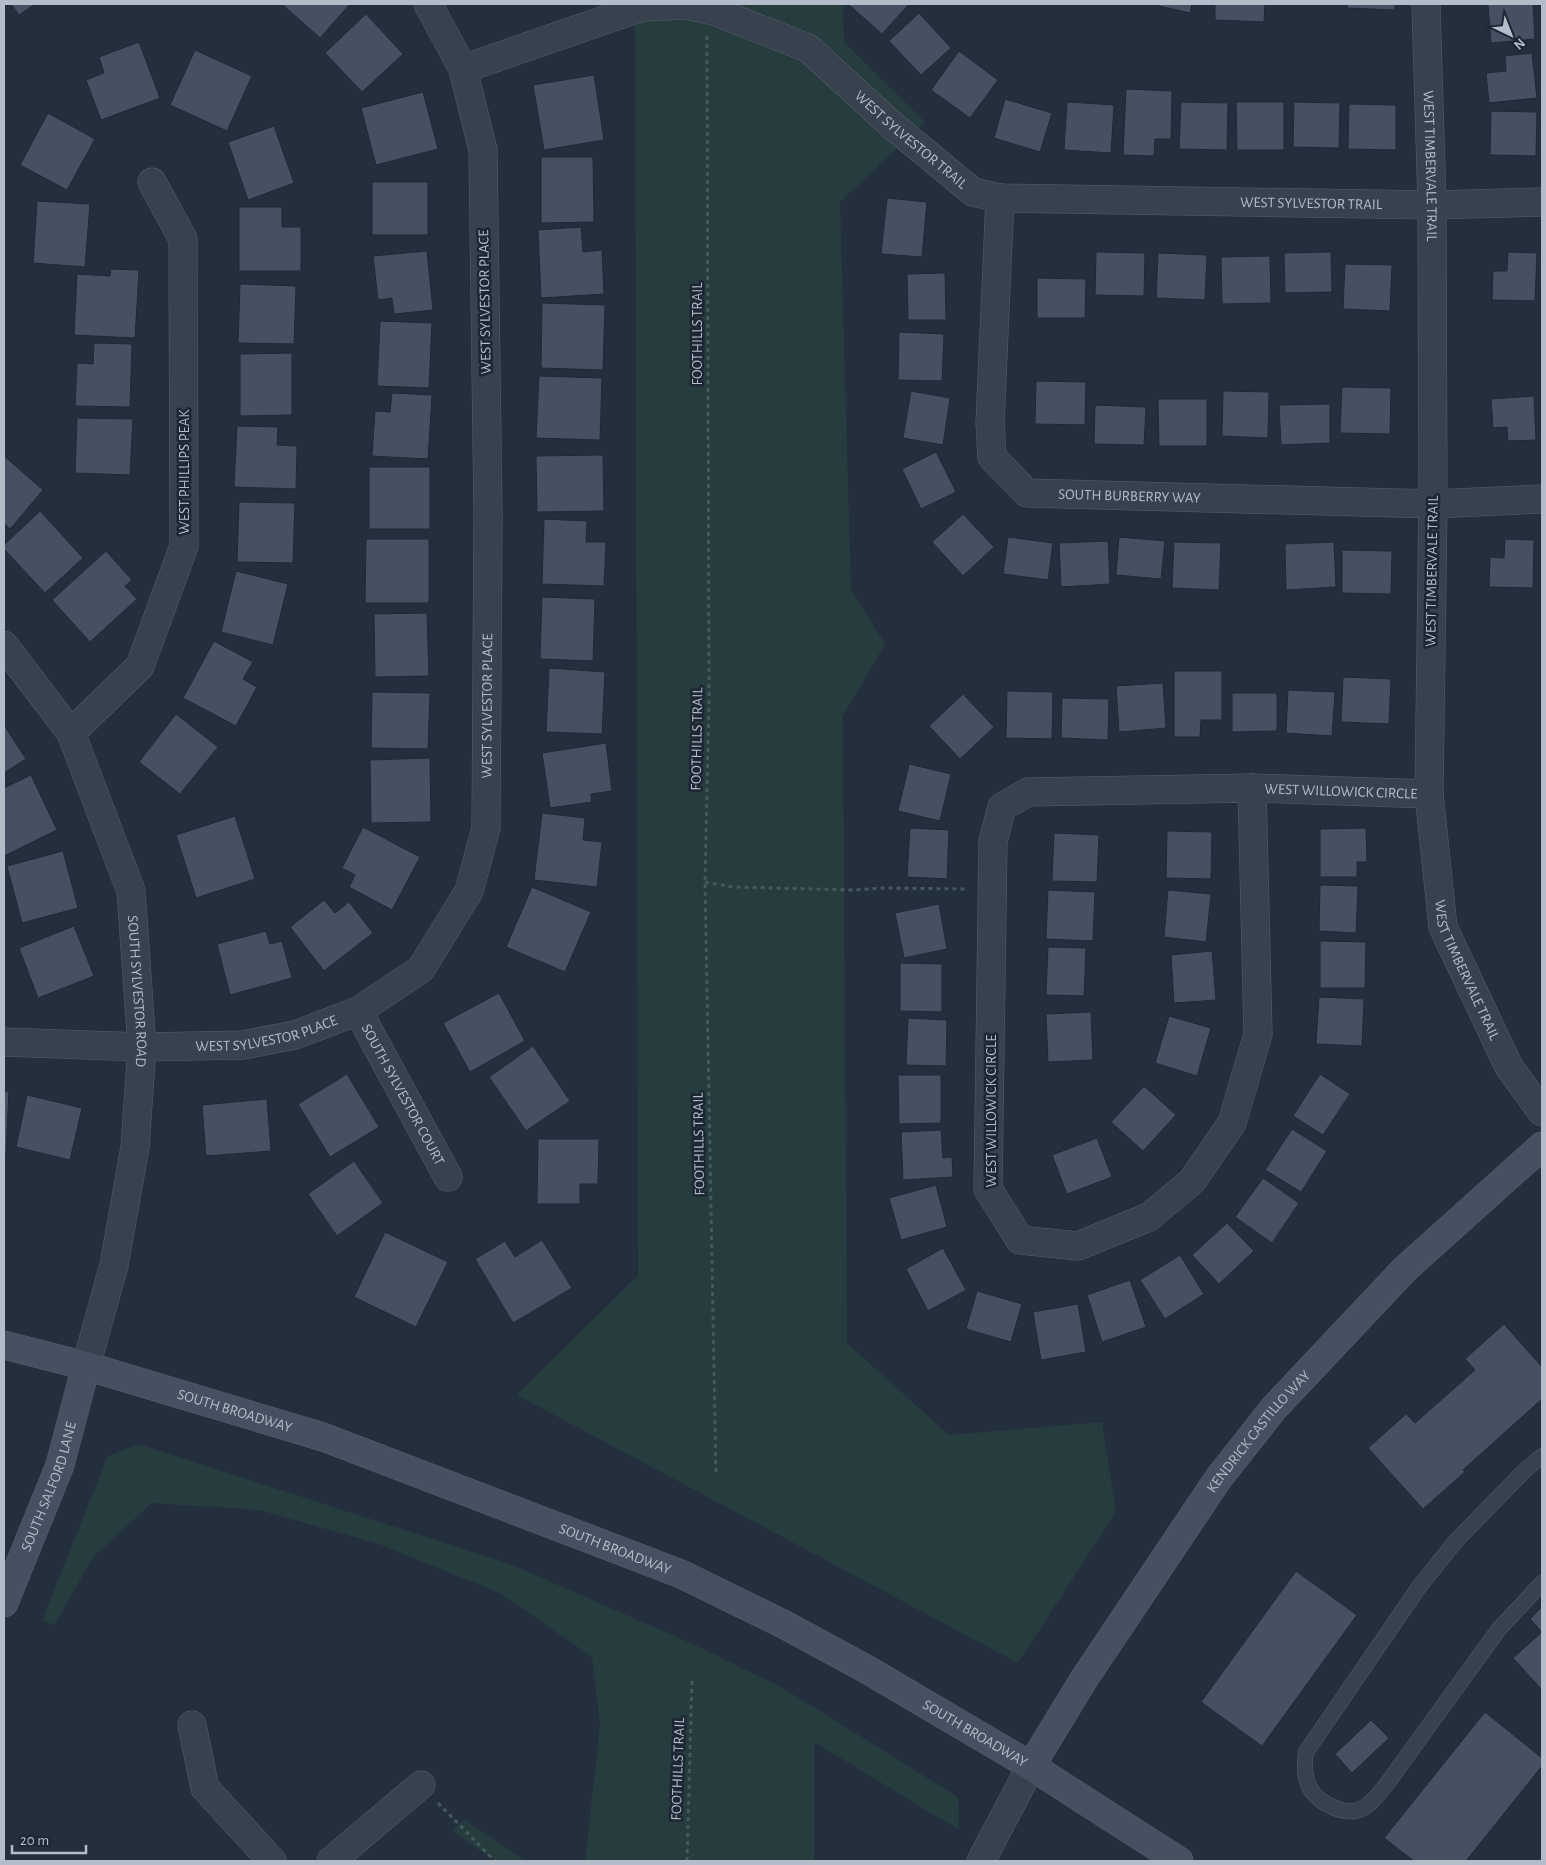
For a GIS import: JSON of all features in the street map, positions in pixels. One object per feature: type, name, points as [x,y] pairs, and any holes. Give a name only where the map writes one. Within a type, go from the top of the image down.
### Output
[{"type":"main road","name":"KENDRICK CASTILLO WAY","points":[[1031,1766],[1084,1679],[1218,1479],[1274,1408],[1404,1269],[1542,1146]]},
{"type":"main road","name":"SOUTH BROADWAY","points":[[4,1345],[86,1366],[324,1437],[681,1574],[785,1625],[868,1670],[1031,1766],[1179,1861]]},
{"type":"main road","name":"SOUTH SALFORD LANE","points":[[4,1603],[60,1465],[86,1366]]},
{"type":"street","name":"WEST SYLVESTOR PLACE","points":[[4,1042],[142,1047],[243,1045],[295,1035],[358,1011],[420,969],[469,891],[486,828],[488,515],[483,150],[462,69],[428,4]]},
{"type":"street","name":"WEST TIMBERVALE TRAIL","points":[[1426,4],[1432,204],[1433,504],[1429,794],[1443,927],[1509,1067],[1542,1112]]},
{"type":"street","name":"WEST SYLVESTOR TRAIL","points":[[462,69],[642,7],[685,5],[714,11],[808,48],[893,126],[973,192],[1000,198],[1432,204],[1542,202]]},
{"type":"street","name":"WEST PHILLIPS PEAK","points":[[71,733],[140,666],[184,546],[184,239],[152,182]]},
{"type":"street","name":"SOUTH BURBERRY WAY","points":[[1000,198],[990,423],[992,457],[1027,494],[1433,504],[1542,500]]},
{"type":"street","name":"SOUTH SYLVESTOR ROAD","points":[[4,645],[71,733],[131,891],[142,1047],[135,1148],[116,1255],[86,1366]]},
{"type":"street","name":"WEST WILLOWICK CIRCLE","points":[[1252,788],[1258,1034],[1232,1124],[1192,1181],[1149,1217],[1078,1246],[1020,1240],[988,1189],[993,841],[1002,808],[1028,792],[1252,788],[1429,794]]},
{"type":"street","name":"SOUTH SYLVESTOR COURT","points":[[358,1011],[448,1177]]},
{"type":"street","points":[[192,1725],[205,1788],[272,1861]]},
{"type":"street","points":[[981,1861],[1031,1766]]},
{"type":"street","points":[[331,1861],[421,1785]]},
{"type":"lane","points":[[1542,1456],[1522,1472],[1455,1542],[1419,1586],[1306,1752],[1304,1769],[1313,1794],[1320,1801],[1340,1810],[1361,1809],[1372,1801],[1386,1785],[1500,1629],[1542,1583]]},
{"type":"path","name":"FOOTHILLS TRAIL","points":[[700,8],[707,35],[709,699],[705,882],[716,1476]]},
{"type":"path","points":[[705,882],[733,887],[854,890],[992,888]]},
{"type":"path","name":"FOOTHILLS TRAIL","points":[[687,1861],[692,1678]]},
{"type":"path","points":[[421,1785],[495,1861]]},
{"type":"green space","points":[[633,4],[843,4],[844,42],[925,122],[840,202],[851,589],[885,644],[843,716],[847,1343],[949,1435],[1102,1422],[1116,1512],[1018,1663],[517,1395],[638,1275],[635,39]]},
{"type":"green space","points":[[138,1444],[510,1564],[695,1645],[781,1687],[958,1797],[959,1830],[814,1742],[814,1861],[585,1861],[600,1724],[592,1657],[500,1593],[379,1544],[259,1510],[152,1503],[94,1556],[54,1625],[42,1620],[108,1456]]},
{"type":"green space","points":[[464,1819],[526,1861],[495,1861],[452,1831]]},
{"type":"building","points":[[11,4],[35,4],[19,15]]},
{"type":"building","points":[[282,4],[350,4],[320,38]]},
{"type":"building","points":[[848,4],[909,4],[882,34]]},
{"type":"building","points":[[1151,4],[1192,4],[1190,13]]},
{"type":"building","points":[[1215,4],[1265,4],[1264,22],[1215,20]]},
{"type":"building","points":[[1347,4],[1395,4],[1395,10],[1347,8]]},
{"type":"building","points":[[1488,4],[1533,4],[1535,39],[1491,43]]},
{"type":"building","points":[[919,13],[951,48],[921,75],[889,41]]},
{"type":"building","points":[[366,14],[403,54],[362,92],[325,53]]},
{"type":"building","points":[[139,42],[160,98],[101,120],[86,80],[104,73],[99,57]]},
{"type":"building","points":[[195,50],[252,76],[227,131],[170,105]]},
{"type":"building","points":[[959,51],[998,80],[970,118],[931,90]]},
{"type":"building","points":[[1532,53],[1537,98],[1489,103],[1486,73],[1506,71],[1505,56]]},
{"type":"building","points":[[594,75],[604,140],[544,150],[533,85]]},
{"type":"building","points":[[1126,89],[1172,91],[1171,139],[1155,139],[1154,156],[1123,155]]},
{"type":"building","points":[[423,92],[438,149],[376,165],[361,108]]},
{"type":"building","points":[[1005,99],[1052,113],[1040,152],[994,138]]},
{"type":"building","points":[[1067,102],[1114,105],[1111,153],[1064,150]]},
{"type":"building","points":[[1181,102],[1228,103],[1227,150],[1179,149]]},
{"type":"building","points":[[1236,102],[1284,102],[1284,150],[1237,150]]},
{"type":"building","points":[[1294,102],[1340,103],[1339,148],[1293,147]]},
{"type":"building","points":[[1349,104],[1396,105],[1396,150],[1348,149]]},
{"type":"building","points":[[1491,111],[1537,112],[1536,156],[1490,155]]},
{"type":"building","points":[[48,113],[95,139],[67,190],[20,165]]},
{"type":"building","points":[[274,126],[294,183],[248,200],[228,142]]},
{"type":"building","points":[[541,157],[593,157],[594,222],[541,223]]},
{"type":"building","points":[[372,182],[428,182],[428,235],[372,235]]},
{"type":"building","points":[[887,198],[927,202],[922,257],[881,254]]},
{"type":"building","points":[[37,201],[90,204],[85,267],[33,263]]},
{"type":"building","points":[[239,207],[282,207],[282,227],[301,227],[301,271],[239,271]]},
{"type":"building","points":[[581,227],[583,252],[602,250],[604,294],[541,298],[538,230]]},
{"type":"building","points":[[427,251],[433,310],[394,314],[392,298],[378,300],[373,256]]},
{"type":"building","points":[[1096,252],[1145,253],[1144,296],[1095,295]]},
{"type":"building","points":[[1331,252],[1332,292],[1285,293],[1284,253]]},
{"type":"building","points":[[1508,252],[1537,253],[1535,301],[1492,300],[1493,271],[1507,271]]},
{"type":"building","points":[[1158,253],[1207,255],[1205,300],[1156,298]]},
{"type":"building","points":[[1270,256],[1271,303],[1222,304],[1221,257]]},
{"type":"building","points":[[1345,264],[1392,265],[1390,311],[1343,309]]},
{"type":"building","points":[[111,269],[139,270],[135,338],[74,335],[77,274],[110,276]]},
{"type":"building","points":[[945,273],[946,320],[908,320],[907,274]]},
{"type":"building","points":[[1037,278],[1086,279],[1085,318],[1037,318]]},
{"type":"building","points":[[240,284],[296,286],[294,344],[238,343]]},
{"type":"building","points":[[542,303],[605,305],[603,370],[541,368]]},
{"type":"building","points":[[380,321],[432,323],[429,388],[377,386]]},
{"type":"building","points":[[899,332],[944,334],[942,381],[898,380]]},
{"type":"building","points":[[94,343],[132,344],[130,407],[75,406],[77,363],[93,364]]},
{"type":"building","points":[[292,353],[292,415],[240,416],[240,354]]},
{"type":"building","points":[[539,376],[602,378],[600,440],[536,438]]},
{"type":"building","points":[[1036,381],[1086,382],[1085,425],[1035,424]]},
{"type":"building","points":[[1342,387],[1391,388],[1390,434],[1340,433]]},
{"type":"building","points":[[911,391],[950,398],[943,445],[903,438]]},
{"type":"building","points":[[1223,391],[1269,392],[1268,438],[1222,436]]},
{"type":"building","points":[[392,393],[432,395],[428,459],[372,456],[375,411],[390,412]]},
{"type":"building","points":[[1534,396],[1536,440],[1508,441],[1507,427],[1493,428],[1491,399]]},
{"type":"building","points":[[1158,399],[1207,399],[1207,446],[1159,446]]},
{"type":"building","points":[[1330,404],[1330,443],[1281,445],[1279,405]]},
{"type":"building","points":[[1095,405],[1146,407],[1144,445],[1094,444]]},
{"type":"building","points":[[77,418],[133,419],[130,475],[75,473]]},
{"type":"building","points":[[237,426],[278,427],[277,445],[297,446],[296,489],[234,487]]},
{"type":"building","points":[[936,452],[956,492],[921,509],[902,469]]},
{"type":"building","points":[[603,455],[604,511],[537,512],[536,456]]},
{"type":"building","points":[[4,456],[43,490],[10,529],[4,523]]},
{"type":"building","points":[[369,467],[430,467],[430,529],[369,529]]},
{"type":"building","points":[[239,502],[295,503],[293,563],[237,562]]},
{"type":"building","points":[[40,511],[83,558],[45,593],[4,549],[4,545]]},
{"type":"building","points":[[963,514],[994,547],[963,576],[932,542]]},
{"type":"building","points":[[544,519],[587,521],[586,542],[606,542],[604,586],[542,584]]},
{"type":"building","points":[[1008,537],[1053,543],[1048,580],[1003,574]]},
{"type":"building","points":[[1119,537],[1165,541],[1161,579],[1116,575]]},
{"type":"building","points":[[366,539],[429,539],[429,603],[365,603]]},
{"type":"building","points":[[1505,539],[1534,540],[1533,588],[1489,587],[1490,557],[1504,558]]},
{"type":"building","points":[[1108,541],[1110,584],[1061,587],[1059,543]]},
{"type":"building","points":[[1174,542],[1221,543],[1219,590],[1172,588]]},
{"type":"building","points":[[1334,542],[1336,587],[1286,590],[1285,544]]},
{"type":"building","points":[[1342,550],[1392,551],[1391,594],[1342,593]]},
{"type":"building","points":[[106,551],[132,580],[125,586],[137,599],[90,642],[52,600]]},
{"type":"building","points":[[236,571],[288,584],[273,645],[221,632]]},
{"type":"building","points":[[542,597],[595,599],[593,661],[540,659]]},
{"type":"building","points":[[427,613],[429,676],[375,677],[374,614]]},
{"type":"building","points":[[214,641],[253,662],[243,679],[257,687],[236,726],[183,698]]},
{"type":"building","points":[[549,668],[605,672],[602,734],[546,732]]},
{"type":"building","points":[[1174,671],[1222,671],[1222,720],[1201,720],[1200,737],[1174,737]]},
{"type":"building","points":[[1343,677],[1391,679],[1389,724],[1341,722]]},
{"type":"building","points":[[1163,683],[1166,728],[1119,732],[1116,686]]},
{"type":"building","points":[[1288,690],[1335,692],[1332,736],[1286,733]]},
{"type":"building","points":[[1007,691],[1053,692],[1052,739],[1006,738]]},
{"type":"building","points":[[372,692],[430,693],[428,749],[371,748]]},
{"type":"building","points":[[1232,693],[1277,693],[1277,731],[1232,732]]},
{"type":"building","points":[[963,694],[994,727],[960,759],[929,726]]},
{"type":"building","points":[[1062,698],[1109,699],[1108,740],[1061,738]]},
{"type":"building","points":[[176,714],[218,747],[180,794],[139,762]]},
{"type":"building","points":[[4,725],[26,759],[4,773]]},
{"type":"building","points":[[606,743],[612,791],[591,794],[592,802],[550,808],[542,753]]},
{"type":"building","points":[[430,758],[431,822],[371,823],[370,760]]},
{"type":"building","points":[[909,764],[951,774],[940,821],[898,811]]},
{"type":"building","points":[[31,775],[57,830],[4,856],[4,788]]},
{"type":"building","points":[[542,813],[585,818],[583,840],[602,842],[597,887],[534,880]]},
{"type":"building","points":[[235,816],[255,879],[196,898],[176,835]]},
{"type":"building","points":[[363,827],[420,857],[392,910],[349,887],[355,875],[342,868]]},
{"type":"building","points":[[910,828],[949,830],[947,879],[907,877]]},
{"type":"building","points":[[1366,828],[1367,862],[1357,862],[1357,877],[1320,877],[1320,829]]},
{"type":"building","points":[[1167,831],[1212,832],[1211,879],[1166,878]]},
{"type":"building","points":[[1054,833],[1099,835],[1097,882],[1052,881]]},
{"type":"building","points":[[63,851],[78,908],[22,923],[7,866]]},
{"type":"building","points":[[1320,885],[1358,886],[1356,933],[1319,931]]},
{"type":"building","points":[[532,887],[591,912],[565,972],[506,947]]},
{"type":"building","points":[[1048,890],[1095,892],[1093,941],[1046,939]]},
{"type":"building","points":[[1168,890],[1211,894],[1206,942],[1164,937]]},
{"type":"building","points":[[324,900],[335,913],[349,902],[373,933],[324,971],[290,927]]},
{"type":"building","points":[[939,904],[947,949],[904,958],[895,913]]},
{"type":"building","points":[[74,926],[94,976],[38,998],[19,948]]},
{"type":"building","points":[[266,931],[270,944],[282,941],[292,978],[230,995],[217,944]]},
{"type":"building","points":[[1320,941],[1366,942],[1365,988],[1320,988]]},
{"type":"building","points":[[1048,947],[1086,948],[1084,996],[1046,995]]},
{"type":"building","points":[[1212,951],[1216,1000],[1174,1003],[1171,955]]},
{"type":"building","points":[[900,963],[942,964],[942,1012],[900,1011]]},
{"type":"building","points":[[499,993],[525,1041],[470,1072],[443,1023]]},
{"type":"building","points":[[1319,997],[1364,999],[1362,1046],[1316,1044]]},
{"type":"building","points":[[1091,1012],[1093,1060],[1048,1062],[1046,1014]]},
{"type":"building","points":[[1169,1016],[1211,1028],[1197,1076],[1155,1063]]},
{"type":"building","points":[[908,1018],[947,1020],[946,1066],[906,1065]]},
{"type":"building","points":[[533,1046],[570,1101],[526,1131],[489,1077]]},
{"type":"building","points":[[347,1074],[379,1127],[330,1157],[298,1104]]},
{"type":"building","points":[[1320,1074],[1350,1094],[1323,1135],[1293,1116]]},
{"type":"building","points":[[898,1075],[941,1075],[941,1123],[899,1124]]},
{"type":"building","points":[[1144,1086],[1176,1115],[1143,1151],[1111,1122]]},
{"type":"building","points":[[4,1091],[9,1091],[6,1154],[4,1154]]},
{"type":"building","points":[[27,1095],[82,1108],[70,1160],[16,1147]]},
{"type":"building","points":[[267,1099],[271,1151],[206,1156],[202,1105]]},
{"type":"building","points":[[1292,1129],[1327,1151],[1301,1192],[1265,1170]]},
{"type":"building","points":[[941,1130],[943,1158],[952,1157],[953,1177],[903,1180],[901,1132]]},
{"type":"building","points":[[1097,1138],[1112,1177],[1067,1194],[1052,1155]]},
{"type":"building","points":[[538,1139],[599,1139],[598,1184],[580,1184],[580,1204],[537,1204]]},
{"type":"building","points":[[354,1161],[383,1203],[337,1236],[308,1194]]},
{"type":"building","points":[[1263,1178],[1299,1203],[1272,1243],[1235,1217]]},
{"type":"building","points":[[936,1185],[947,1227],[901,1240],[889,1198]]},
{"type":"building","points":[[1227,1223],[1254,1251],[1219,1284],[1192,1255]]},
{"type":"building","points":[[385,1232],[448,1262],[416,1327],[354,1297]]},
{"type":"building","points":[[542,1240],[572,1288],[513,1323],[475,1259],[505,1241],[515,1257]]},
{"type":"building","points":[[943,1248],[966,1290],[928,1311],[906,1269]]},
{"type":"building","points":[[1180,1255],[1204,1294],[1165,1319],[1140,1280]]},
{"type":"building","points":[[1130,1280],[1146,1327],[1102,1342],[1087,1295]]},
{"type":"building","points":[[977,1291],[1022,1304],[1011,1342],[966,1329]]},
{"type":"building","points":[[1078,1304],[1086,1352],[1041,1360],[1033,1312]]},
{"type":"building","points":[[1504,1324],[1542,1367],[1542,1399],[1423,1509],[1368,1448],[1406,1414],[1415,1423],[1475,1370],[1465,1359]]},
{"type":"building","points":[[1296,1571],[1357,1615],[1262,1746],[1201,1702]]},
{"type":"building","points":[[1542,1609],[1542,1632],[1530,1619]]},
{"type":"building","points":[[1542,1632],[1542,1690],[1513,1658]]},
{"type":"building","points":[[1485,1712],[1542,1758],[1542,1766],[1466,1861],[1414,1861],[1384,1838]]},
{"type":"building","points":[[1371,1720],[1389,1738],[1352,1773],[1335,1754]]}]
